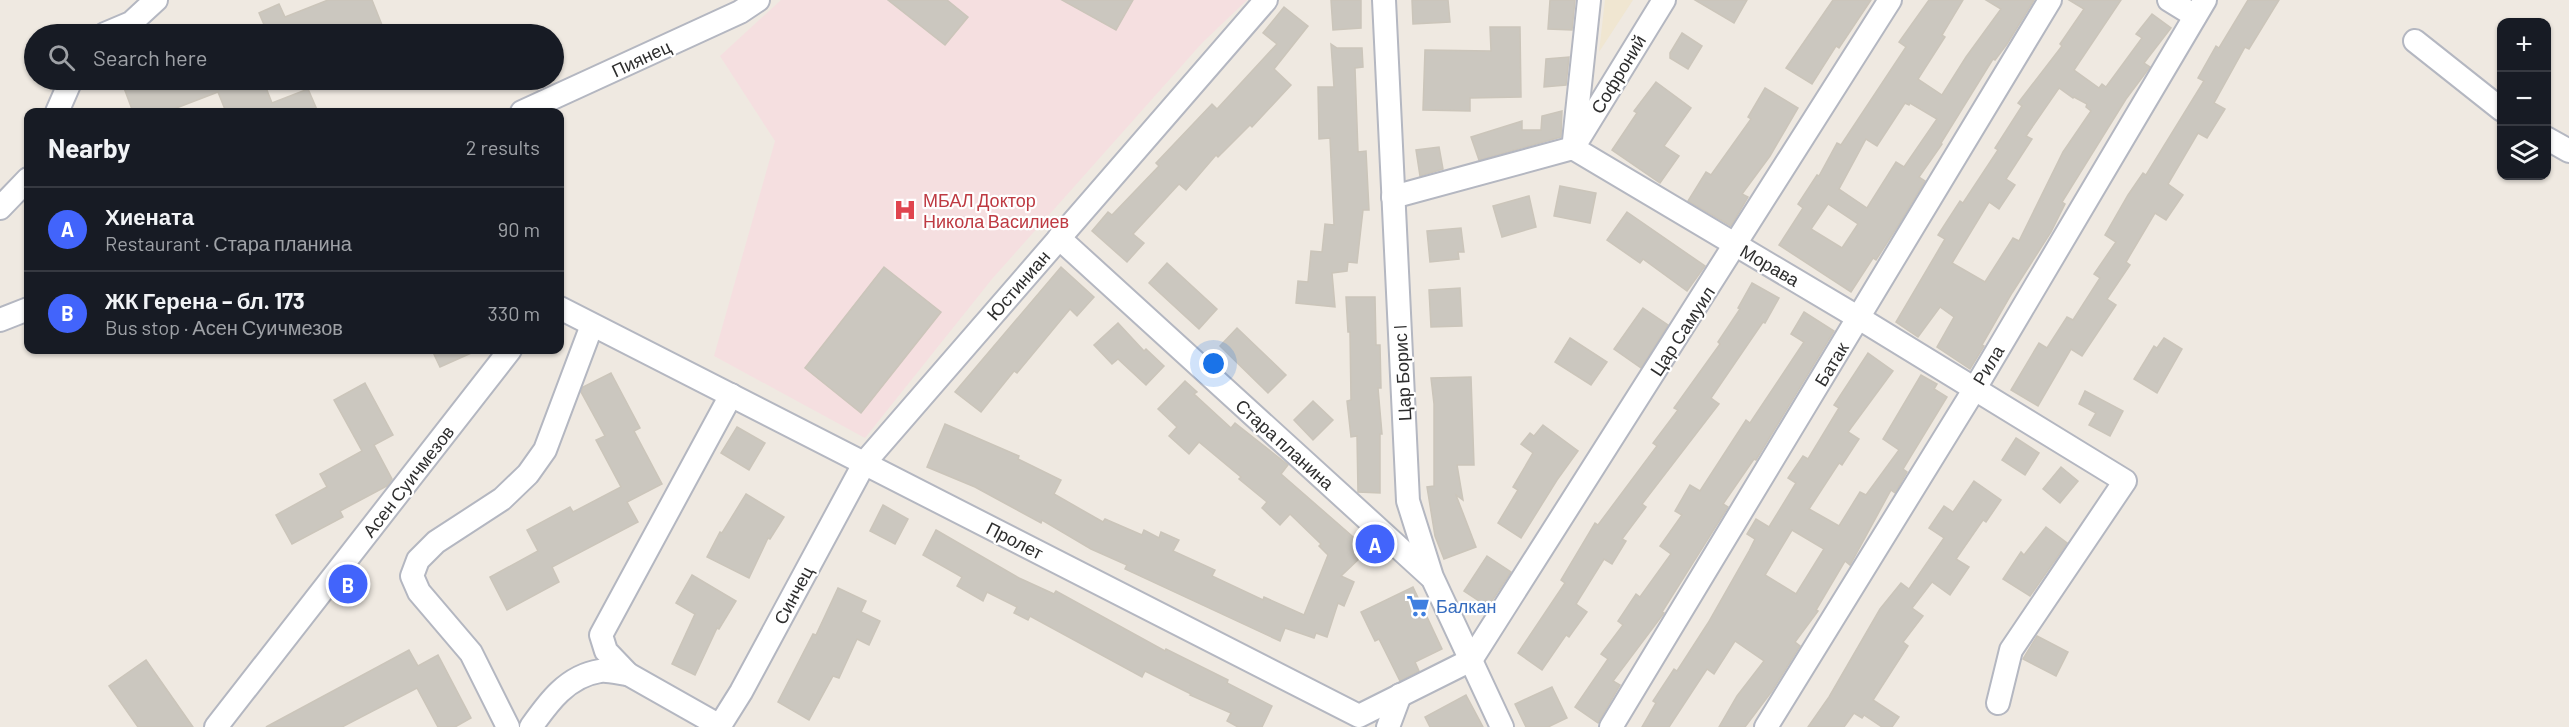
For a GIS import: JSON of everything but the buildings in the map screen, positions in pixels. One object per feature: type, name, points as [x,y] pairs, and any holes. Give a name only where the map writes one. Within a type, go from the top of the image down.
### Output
[{"type":"street","points":[[129,24],[156,0]]},
{"type":"street","name":"Юстиниан","points":[[865,462],[1266,0]]},
{"type":"street","name":"Цар Борис I","points":[[1384,0],[1408,501],[1432,577],[1502,727]]},
{"type":"street","points":[[1393,196],[1573,148],[1589,0]]},
{"type":"street","name":"Софроний","points":[[1573,148],[1664,0]]},
{"type":"street","name":"Цар Самуил","points":[[1471,660],[1736,246],[1890,0]]},
{"type":"street","name":"Батак","points":[[1611,727],[2050,0]]},
{"type":"street","points":[[2169,0],[2200,8]]},
{"type":"street","name":"Пиянец","points":[[530,108],[745,4]]},
{"type":"street","name":"Рила","points":[[1766,727],[1974,390],[2200,8]]},
{"type":"street","points":[[2415,41],[2497,106]]},
{"type":"street","points":[[59,108],[67,90]]},
{"type":"street","points":[[2551,140],[2569,151]]},
{"type":"street","name":"Морава","points":[[1573,148],[1859,318],[2125,481],[2011,650],[1998,703]]},
{"type":"street","points":[[0,208],[24,183]]},
{"type":"street","name":"Стара планина","points":[[1059,238],[1432,577]]},
{"type":"street","name":"Пролет","points":[[564,310],[1359,716],[1471,660]]},
{"type":"street","points":[[0,320],[24,311]]},
{"type":"street","points":[[508,727],[471,653],[419,592],[412,576],[418,560],[436,542],[502,499],[528,474],[545,450],[592,324]]},
{"type":"street","name":"Асен Суичмезов","points":[[216,727],[507,354]]},
{"type":"street","points":[[719,726],[628,674],[606,651],[601,635],[731,395]]},
{"type":"street","name":"Синчец","points":[[719,726],[741,692],[865,462]]},
{"type":"street","points":[[531,727],[552,696],[576,679],[600,671],[628,674]]},
{"type":"street","points":[[1388,727],[1400,695]]},
{"type":"shaded area","name":"МБАЛ Доктор Никола Василиев","points":[[781,0],[1247,0],[1202,43],[992,279],[865,438],[714,356],[775,141],[720,56]]},
{"type":"shaded area","points":[[1605,0],[1633,0],[1599,52]]},
{"type":"place","name":"МБАЛ Доктор Никола Василиев","points":[[905,210]]},
{"type":"place","name":"Хиената","points":[[1375,544]]},
{"type":"place","name":"ЖК Герена – бл. 173","points":[[348,584]]},
{"type":"place","name":"Балкан","points":[[1418,606]]}]
